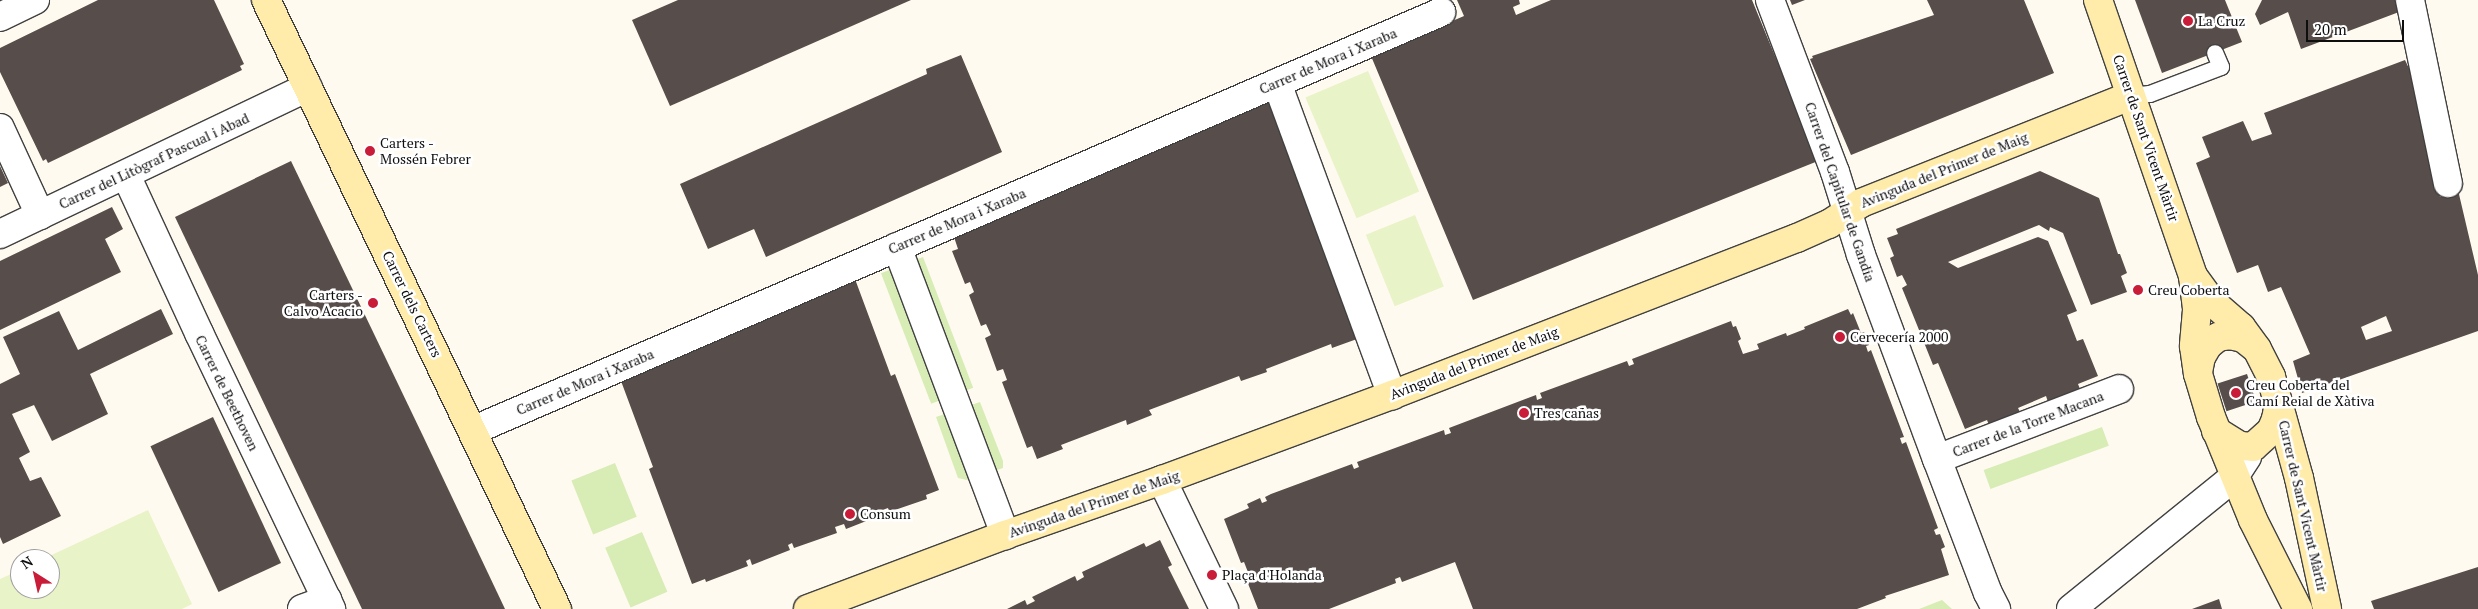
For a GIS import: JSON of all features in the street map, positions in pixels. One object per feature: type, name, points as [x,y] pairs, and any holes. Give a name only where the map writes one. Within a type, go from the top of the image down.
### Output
[{"type":"street","points":[[0,17],[35,0]]},
{"type":"street","name":"Carrer dels Carters","points":[[266,0],[557,609]]},
{"type":"street","name":"Carrer del Capitular de Gandia","points":[[1770,0],[1835,172],[1847,211],[1938,459],[1988,593],[1996,609]]},
{"type":"street","name":"Carrer de Sant Vicent Màrtir","points":[[2098,0],[2193,276],[2196,310],[2194,346],[2198,374],[2216,431],[2253,520],[2298,609]]},
{"type":"street","points":[[2410,0],[2448,183]]},
{"type":"street","name":"Carrer de Mora i Xaraba","points":[[472,431],[1441,12]]},
{"type":"street","points":[[1277,83],[1392,395]]},
{"type":"street","name":"Carrer del Litògraf Pascual i Abad","points":[[0,234],[308,87]]},
{"type":"street","name":"Avinguda del Primer de Maig","points":[[808,609],[1005,535],[1162,480],[1392,395],[1797,238],[1829,224],[1847,211],[1877,196],[2130,96]]},
{"type":"street","points":[[0,128],[40,214]]},
{"type":"street","name":"Carrer de Beethoven","points":[[126,175],[199,333],[320,606]]},
{"type":"street","points":[[897,247],[1005,535]]},
{"type":"street","name":"Carrer de Sant Vicent Màrtir","points":[[2193,276],[2211,301],[2241,327],[2257,349],[2271,377],[2299,478],[2327,609]]},
{"type":"street","points":[[2198,374],[2201,357],[2208,344],[2218,337],[2230,335],[2243,338],[2257,349]]},
{"type":"street","name":"Carrer de la Torre Macana","points":[[1938,459],[2119,389]]},
{"type":"street","name":"Carrer de Sant Vicent Màrtir","points":[[2253,447],[2271,431],[2279,404]]},
{"type":"street","points":[[2071,609],[2234,477],[2253,447],[2240,446],[2216,431]]},
{"type":"street","points":[[1162,480],[1224,609]]},
{"type":"lane","points":[[2130,96],[2150,94],[2221,67],[2215,53]]},
{"type":"green space","points":[[1368,71],[1419,192],[1357,218],[1305,98]]},
{"type":"green space","points":[[1415,215],[1444,286],[1395,306],[1366,235]]},
{"type":"green space","points":[[923,257],[973,388],[931,404],[881,273]]},
{"type":"green space","points":[[980,402],[1003,461],[1003,468],[967,480],[958,478],[936,417]]},
{"type":"green space","points":[[2102,427],[2109,446],[1990,489],[1984,470]]},
{"type":"green space","points":[[615,463],[637,517],[593,534],[571,481]]},
{"type":"green space","points":[[148,510],[192,604],[182,609],[0,609],[0,579],[10,574],[10,599],[60,599],[60,551]]},
{"type":"green space","points":[[642,532],[667,592],[631,607],[605,548]]},
{"type":"green space","points":[[1942,600],[1952,609],[1919,609]]},
{"type":"building","points":[[98,0],[214,0],[244,64],[240,66],[242,70],[48,163],[46,159],[43,161],[0,72],[0,48]]},
{"type":"building","points":[[678,0],[911,0],[670,106],[632,20]]},
{"type":"building","points":[[1457,0],[1519,0],[1520,4],[1513,7],[1516,15],[1551,0],[1752,0],[1818,161],[1473,300],[1371,56],[1464,16]]},
{"type":"building","points":[[1790,0],[1805,0],[1792,5]]},
{"type":"building","points":[[1927,0],[2024,0],[2054,73],[1851,155],[1810,59],[1813,58],[1812,56],[1934,15]]},
{"type":"building","name":"La Cruz","points":[[2135,0],[2225,0],[2242,42],[2162,73]]},
{"type":"building","points":[[2262,0],[2396,0],[2399,12],[2301,49],[2288,12],[2260,25],[2255,14]]},
{"type":"building","points":[[961,55],[1002,152],[766,257],[754,229],[708,249],[680,184],[927,74],[926,69]]},
{"type":"building","points":[[2405,60],[2414,79],[2440,197],[2458,190],[2478,275],[2478,331],[2302,393],[2293,361],[2310,354],[2281,287],[2268,292],[2258,265],[2237,273],[2196,163],[2210,157],[2202,137],[2243,121],[2252,141],[2272,134],[2264,113]],"holes":[[[2386,316],[2392,331],[2366,340],[2361,327]]]},
{"type":"building","points":[[1268,100],[1280,115],[1275,117],[1279,128],[1284,126],[1357,339],[1332,348],[1331,344],[1266,369],[1267,372],[1241,381],[1239,376],[1149,410],[1152,415],[1127,425],[1126,420],[1061,445],[1063,449],[1037,459],[1032,446],[1027,448],[1002,382],[1007,380],[1003,369],[997,371],[985,338],[991,335],[986,324],[981,326],[969,295],[974,292],[970,282],[965,284],[952,251],[958,249],[954,237]]},
{"type":"building","points":[[291,161],[505,609],[362,609],[175,217]]},
{"type":"building","points":[[0,166],[8,183],[0,187]]},
{"type":"building","points":[[2040,171],[2099,198],[2118,254],[2120,254],[2127,273],[2121,276],[2127,292],[2091,305],[2063,233],[2050,227],[2049,231],[2039,225],[1948,262],[1958,268],[2038,237],[2048,241],[2077,311],[2067,315],[2077,341],[2083,339],[2098,376],[2078,384],[2080,389],[2048,402],[2046,396],[2018,408],[2020,412],[1989,425],[1987,420],[1965,429],[1938,363],[1933,365],[1902,288],[1907,285],[1902,275],[1897,277],[1890,258],[1894,256],[1887,238],[1898,234],[1896,229]]},
{"type":"building","points":[[112,207],[123,229],[105,239],[121,272],[0,330],[0,261]]},
{"type":"building","points":[[855,279],[891,376],[895,374],[939,490],[926,495],[927,499],[889,512],[888,508],[877,512],[879,516],[846,529],[844,524],[835,527],[837,533],[794,548],[792,543],[788,545],[790,550],[752,565],[750,559],[746,561],[748,566],[706,582],[705,579],[692,584],[649,469],[653,467],[621,381]]},
{"type":"building","points":[[161,309],[173,334],[90,374],[108,414],[52,441],[34,405],[12,414],[30,452],[19,458],[30,481],[41,477],[61,516],[3,544],[0,537],[0,384],[20,374],[3,337],[59,311],[78,350]]},
{"type":"building","points":[[1848,309],[1851,315],[1853,313],[1861,333],[1864,332],[1869,345],[1866,346],[1868,352],[1871,350],[1904,437],[1900,438],[1902,444],[1906,442],[1938,528],[1934,530],[1936,535],[1940,534],[1945,547],[1941,549],[1949,575],[1885,596],[1886,598],[1857,609],[1473,609],[1455,562],[1402,582],[1400,577],[1395,579],[1396,583],[1329,609],[1258,609],[1247,581],[1251,580],[1244,562],[1241,563],[1224,519],[1249,508],[1247,504],[1260,498],[1262,503],[1267,501],[1265,497],[1271,494],[1352,464],[1354,469],[1359,467],[1357,462],[1444,430],[1445,435],[1451,433],[1449,428],[1536,395],[1537,400],[1542,398],[1540,393],[1627,361],[1629,366],[1634,364],[1632,359],[1731,321],[1733,327],[1736,326],[1741,339],[1738,341],[1743,354],[1759,349],[1757,344],[1786,333],[1787,336]]},
{"type":"building","points":[[2247,374],[2256,402],[2226,411],[2218,384]]},
{"type":"building","points":[[213,417],[281,563],[219,592],[150,446]]},
{"type":"building","points":[[1160,540],[1172,565],[1168,567],[1189,609],[1007,609],[1025,600],[1027,605],[1035,601],[1032,597],[1075,576],[1077,581],[1084,577],[1082,572],[1144,543],[1146,547]]},
{"type":"building","points":[[2478,567],[2478,609],[2374,609],[2371,601]]},
{"type":"building","points":[[2219,599],[2222,609],[2192,609]]},
{"type":"place","name":"La Cruz","points":[[2188,21]]},
{"type":"place","name":"Carters - Mossén Febrer","points":[[370,151]]},
{"type":"place","name":"Creu Coberta","points":[[2138,290]]},
{"type":"place","name":"Carters - Calvo Acacio","points":[[373,303]]},
{"type":"place","name":"Cervecería 2000","points":[[1840,337]]},
{"type":"place","name":"Creu Coberta del Camí Reial de Xàtiva","points":[[2236,393]]},
{"type":"place","name":"Tres cañas","points":[[1524,413]]},
{"type":"place","name":"Consum","points":[[850,514]]},
{"type":"place","name":"Plaça d'Holanda","points":[[1212,575]]}]
